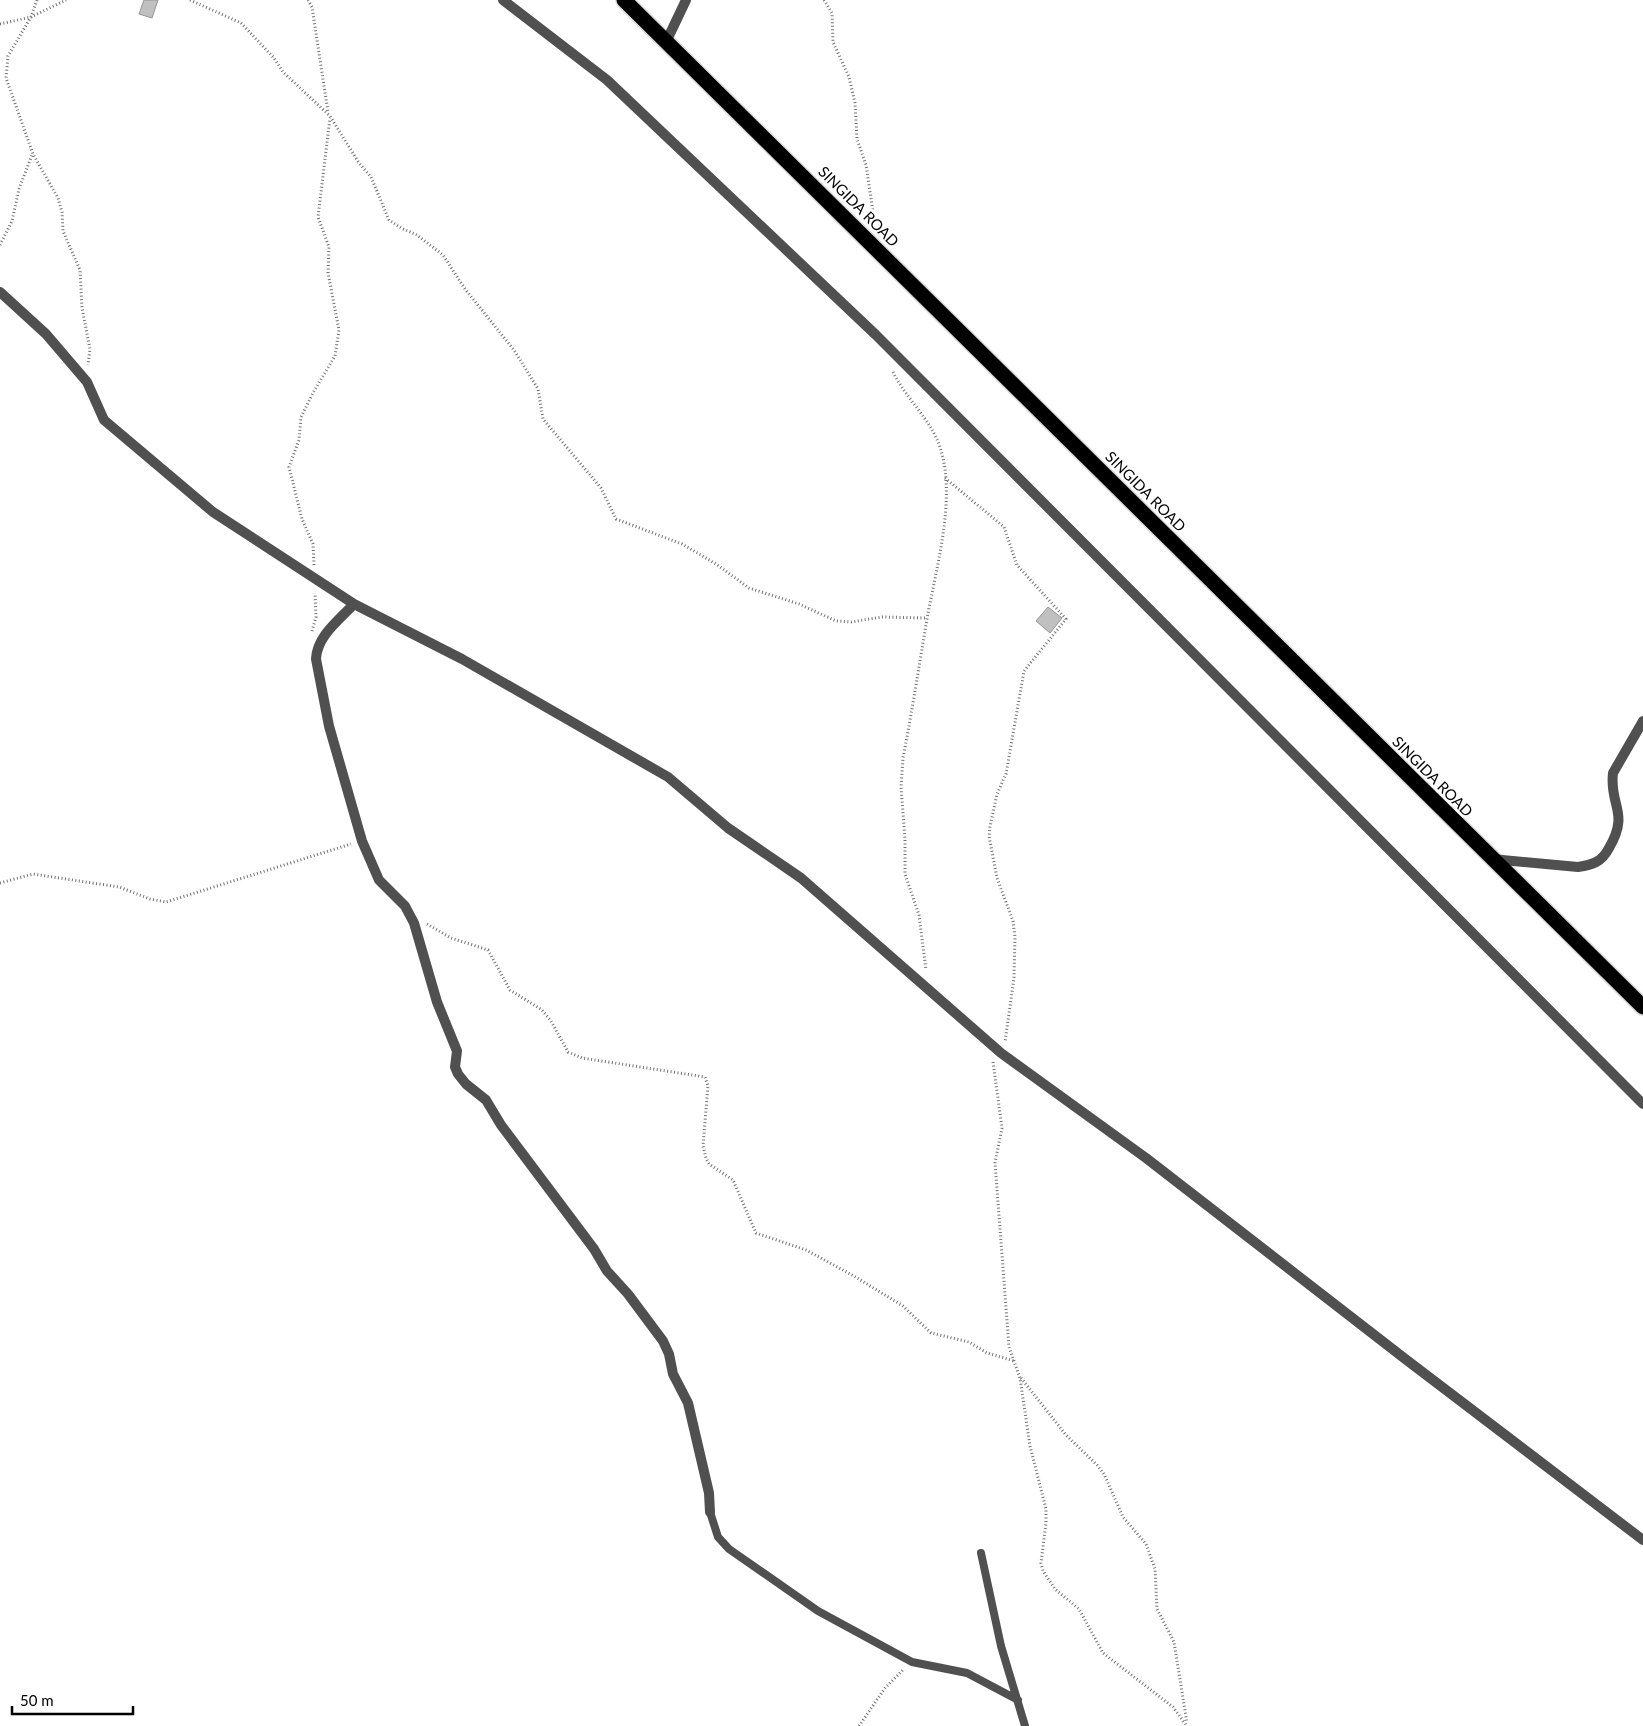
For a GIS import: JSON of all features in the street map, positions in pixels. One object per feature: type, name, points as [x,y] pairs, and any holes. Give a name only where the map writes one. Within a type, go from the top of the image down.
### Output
[{"type":"highway","name":"SINGIDA ROAD","points":[[624,0],[667,40],[1643,1007]]},
{"type":"street","points":[[503,0],[607,80],[876,335],[1643,1104]]},
{"type":"street","points":[[667,40],[686,0]]},
{"type":"street","points":[[0,292],[46,334],[87,382],[104,420],[213,512],[354,604],[462,659],[668,777],[728,828],[800,878],[1001,1053],[1146,1158],[1643,1540]]},
{"type":"street","points":[[354,604],[322,639],[316,651],[316,659],[329,726],[362,841],[379,880],[410,913],[437,1002],[456,1051],[455,1067],[458,1074],[466,1084],[486,1100],[502,1125],[594,1249],[607,1271],[628,1294],[666,1348],[674,1374],[688,1403],[709,1493],[710,1512]]},
{"type":"street","points":[[1492,859],[1578,867],[1589,866],[1602,859],[1620,826],[1612,772],[1643,721]]},
{"type":"lane","points":[[710,1512],[718,1537],[729,1549],[818,1611],[912,1662],[967,1672],[1018,1700]]},
{"type":"lane","points":[[981,1553],[1001,1646],[1025,1726]]},
{"type":"path","points":[[37,0],[31,17],[8,56],[6,78],[33,154],[58,198],[62,212],[63,232],[80,270],[82,308],[90,349],[87,382]]},
{"type":"path","points":[[0,24],[31,17],[66,0]]},
{"type":"path","points":[[190,0],[242,23],[274,58],[284,72],[330,116],[359,163],[372,177],[390,220],[400,228],[417,235],[443,255],[465,288],[514,350],[538,388],[543,419],[601,488],[616,519],[682,544],[716,564],[749,588],[799,604],[836,621],[851,622],[882,617],[927,618]]},
{"type":"path","points":[[308,0],[312,7],[325,99],[330,116],[318,217],[329,247],[328,273],[339,330],[335,356],[312,393],[302,417],[299,440],[289,467],[302,519],[313,544],[316,617],[311,627],[312,634]]},
{"type":"path","points":[[824,0],[832,13],[833,42],[850,77],[855,103],[857,139],[866,164],[877,249]]},
{"type":"path","points":[[0,76],[6,78]]},
{"type":"path","points":[[0,245],[12,221],[19,189],[33,154]]},
{"type":"path","points":[[892,370],[901,388],[936,436],[944,465],[945,478],[946,496],[942,535],[903,758],[901,787],[906,839],[905,874],[920,914],[929,992]]},
{"type":"path","points":[[945,478],[1004,527],[1017,565],[1066,619],[1024,671],[1006,774],[997,794],[989,836],[997,878],[1013,921],[1015,937],[1014,978],[1007,1037],[1001,1053],[996,1054],[993,1064],[1002,1128],[995,1163],[1009,1347],[1020,1378],[1030,1446],[1046,1509],[1041,1563],[1047,1580],[1078,1609],[1103,1653],[1173,1707],[1181,1715],[1187,1726],[1174,1642],[1157,1608],[1155,1569],[1146,1544],[1124,1517],[1104,1474],[1066,1435],[1020,1378]]},
{"type":"path","points":[[0,884],[33,874],[119,887],[150,899],[166,902],[362,841]]},
{"type":"path","points":[[410,913],[443,934],[488,950],[510,990],[542,1010],[551,1021],[568,1052],[582,1058],[705,1077],[708,1086],[703,1146],[706,1158],[709,1164],[733,1180],[756,1233],[806,1250],[854,1276],[903,1306],[931,1333],[969,1342],[987,1353],[1014,1361]]},
{"type":"path","points":[[859,1726],[885,1688],[912,1662]]},
{"type":"building","points":[[144,0],[158,0],[152,18],[139,14]]},
{"type":"building","points":[[1048,607],[1062,618],[1050,633],[1036,621]]}]
